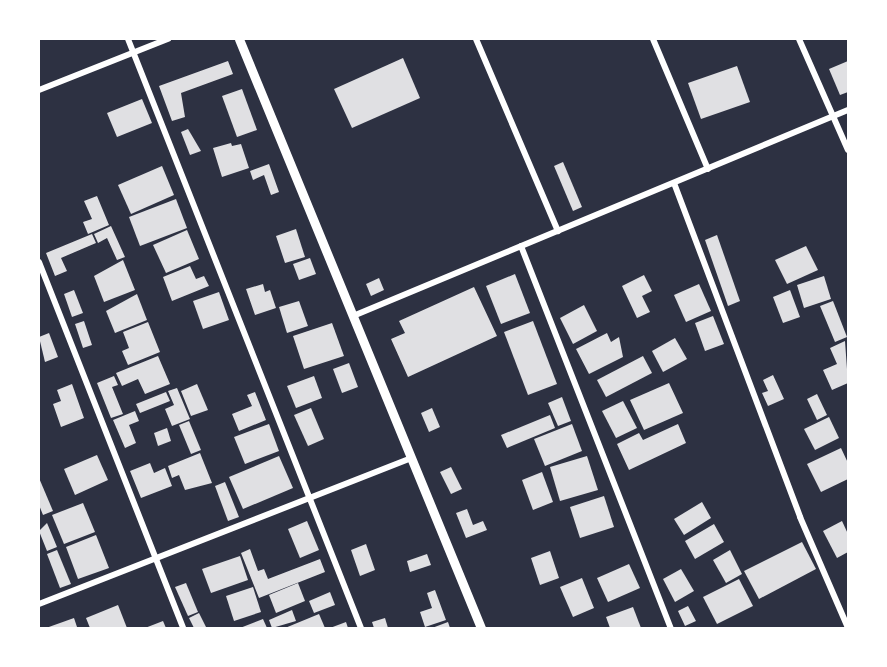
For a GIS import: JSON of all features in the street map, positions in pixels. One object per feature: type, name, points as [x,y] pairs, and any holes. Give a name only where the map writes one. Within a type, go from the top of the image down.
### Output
[{"type":"street","points":[[128,39],[361,628]]},
{"type":"street","points":[[39,90],[168,39]]},
{"type":"street","points":[[238,39],[481,628]]},
{"type":"street","points":[[476,39],[558,231]]},
{"type":"street","points":[[653,39],[708,169]]},
{"type":"street","points":[[799,39],[848,150]]},
{"type":"street","points":[[353,316],[848,110]]},
{"type":"street","points":[[674,183],[800,517],[848,628]]},
{"type":"street","points":[[521,246],[671,628]]},
{"type":"street","points":[[39,262],[183,628]]},
{"type":"street","points":[[39,604],[411,458]]},
{"type":"building","points":[[403,58],[420,98],[352,128],[334,89]]},
{"type":"building","points":[[228,61],[233,74],[181,93],[185,117],[172,121],[159,86]]},
{"type":"building","points":[[848,61],[848,92],[840,95],[829,69]]},
{"type":"building","points":[[737,66],[750,102],[701,119],[688,83]]},
{"type":"building","points":[[242,89],[257,130],[237,137],[222,96]]},
{"type":"building","points":[[142,99],[152,123],[117,137],[107,113]]},
{"type":"building","points":[[188,129],[201,151],[190,155],[181,132]]},
{"type":"building","points":[[231,143],[232,146],[241,144],[249,168],[222,177],[213,148]]},
{"type":"building","points":[[563,162],[582,207],[573,211],[554,166]]},
{"type":"building","points":[[269,164],[279,192],[271,195],[264,175],[253,180],[250,171]]},
{"type":"building","points":[[162,166],[174,195],[131,214],[118,185]]},
{"type":"building","points":[[97,196],[109,225],[88,234],[83,222],[92,219],[84,201]]},
{"type":"building","points":[[176,199],[187,228],[140,246],[129,217]]},
{"type":"building","points":[[111,226],[125,257],[117,260],[107,238],[98,243],[94,234]]},
{"type":"building","points":[[296,229],[305,257],[285,263],[276,236]]},
{"type":"building","points":[[187,230],[199,259],[166,273],[153,245]]},
{"type":"building","points":[[92,234],[96,243],[61,258],[67,271],[55,276],[46,253]]},
{"type":"building","points":[[717,235],[740,301],[728,306],[705,240]]},
{"type":"building","points":[[806,246],[818,270],[787,284],[775,260]]},
{"type":"building","points":[[310,258],[316,274],[299,280],[293,264]]},
{"type":"building","points":[[123,260],[135,290],[104,302],[94,276]]},
{"type":"building","points":[[190,266],[196,279],[204,276],[209,286],[172,301],[163,277]]},
{"type":"building","points":[[515,274],[530,313],[501,324],[486,286]]},
{"type":"building","points":[[644,275],[652,291],[642,296],[650,312],[637,318],[622,286]]},
{"type":"building","points":[[824,276],[831,299],[804,308],[797,285]]},
{"type":"building","points":[[379,278],[384,290],[371,296],[366,284]]},
{"type":"building","points":[[263,284],[265,292],[270,290],[276,308],[255,315],[246,289]]},
{"type":"building","points":[[699,284],[711,311],[686,322],[674,295]]},
{"type":"building","points":[[474,287],[497,336],[408,377],[391,339],[405,333],[399,321]]},
{"type":"building","points":[[74,290],[83,313],[72,317],[64,294]]},
{"type":"building","points":[[790,290],[800,317],[783,323],[773,297]]},
{"type":"building","points":[[219,292],[229,320],[203,329],[193,301]]},
{"type":"building","points":[[137,294],[147,320],[115,333],[106,311]]},
{"type":"building","points":[[299,301],[308,326],[287,333],[279,307]]},
{"type":"building","points":[[833,301],[847,337],[835,342],[820,306]]},
{"type":"building","points":[[584,305],[597,331],[573,344],[560,318]]},
{"type":"building","points":[[713,316],[724,344],[705,351],[695,323]]},
{"type":"building","points":[[84,321],[92,345],[83,348],[75,324]]},
{"type":"building","points":[[533,321],[557,384],[528,395],[504,332]]},
{"type":"building","points":[[148,322],[160,352],[128,365],[122,351],[129,348],[123,332]]},
{"type":"building","points":[[332,323],[344,356],[304,369],[293,336]]},
{"type":"building","points":[[49,333],[58,357],[45,362],[39,337]]},
{"type":"building","points":[[607,333],[611,342],[619,337],[623,357],[589,374],[576,349]]},
{"type":"building","points":[[675,338],[687,359],[663,372],[652,351]]},
{"type":"building","points":[[845,341],[848,383],[832,390],[823,370],[837,364],[830,348]]},
{"type":"building","points":[[158,356],[170,384],[145,394],[138,379],[122,386],[116,373]]},
{"type":"building","points":[[643,356],[652,373],[606,397],[597,380]]},
{"type":"building","points":[[349,363],[358,387],[342,393],[333,369]]},
{"type":"building","points":[[773,375],[784,399],[768,406],[762,393],[768,391],[763,380]]},
{"type":"building","points":[[114,376],[118,385],[112,387],[123,414],[111,418],[97,383]]},
{"type":"building","points":[[314,376],[322,398],[296,408],[287,386]]},
{"type":"building","points":[[669,383],[683,413],[644,430],[630,400]]},
{"type":"building","points":[[72,384],[84,418],[61,427],[53,404],[61,401],[57,390]]},
{"type":"building","points":[[197,384],[208,410],[191,416],[181,391]]},
{"type":"building","points":[[177,388],[190,419],[172,426],[165,409],[174,405],[168,391]]},
{"type":"building","points":[[166,392],[170,401],[140,413],[136,404]]},
{"type":"building","points":[[255,392],[266,420],[239,431],[232,414],[252,406],[247,395]]},
{"type":"building","points":[[817,394],[827,415],[817,420],[807,399]]},
{"type":"building","points":[[562,397],[571,421],[558,426],[548,403]]},
{"type":"building","points":[[623,401],[637,428],[616,438],[602,411]]},
{"type":"building","points":[[311,408],[324,439],[308,446],[294,415]]},
{"type":"building","points":[[432,408],[440,427],[429,432],[421,413]]},
{"type":"building","points":[[135,411],[139,421],[129,425],[136,443],[125,448],[113,420]]},
{"type":"building","points":[[550,415],[555,428],[507,448],[501,435]]},
{"type":"building","points":[[829,417],[839,438],[815,450],[804,429]]},
{"type":"building","points":[[189,421],[201,450],[191,454],[179,425]]},
{"type":"building","points":[[269,424],[279,451],[245,464],[234,437]]},
{"type":"building","points":[[572,424],[582,451],[545,466],[534,439]]},
{"type":"building","points":[[678,424],[686,443],[629,470],[617,444],[639,433],[643,440]]},
{"type":"building","points":[[167,428],[171,441],[158,446],[154,433]]},
{"type":"building","points":[[841,448],[848,463],[848,479],[821,492],[807,464]]},
{"type":"building","points":[[200,453],[212,483],[185,490],[179,475],[172,478],[168,466]]},
{"type":"building","points":[[97,455],[108,480],[75,495],[64,469]]},
{"type":"building","points":[[279,456],[293,488],[243,509],[229,477]]},
{"type":"building","points":[[587,456],[598,490],[560,501],[550,467]]},
{"type":"building","points":[[150,463],[154,473],[165,468],[172,486],[141,498],[130,471]]},
{"type":"building","points":[[451,467],[462,489],[451,494],[440,472]]},
{"type":"building","points":[[542,472],[553,502],[533,510],[522,480]]},
{"type":"building","points":[[39,478],[53,511],[43,515],[39,505]]},
{"type":"building","points":[[225,482],[239,517],[228,521],[215,486]]},
{"type":"building","points":[[604,496],[614,527],[580,538],[570,507]]},
{"type":"building","points":[[702,502],[711,518],[684,535],[674,519]]},
{"type":"building","points":[[83,503],[95,532],[64,544],[52,515]]},
{"type":"building","points":[[467,509],[473,525],[483,521],[487,530],[466,538],[456,513]]},
{"type":"building","points":[[307,521],[319,550],[300,558],[288,529]]},
{"type":"building","points":[[842,521],[848,534],[848,552],[837,558],[823,531]]},
{"type":"building","points":[[47,523],[57,547],[47,551],[39,531]]},
{"type":"building","points":[[714,524],[724,542],[695,559],[685,541]]},
{"type":"building","points":[[96,535],[109,568],[78,579],[66,547]]},
{"type":"building","points":[[802,542],[816,569],[759,599],[744,571]]},
{"type":"building","points":[[366,544],[375,570],[360,576],[351,550]]},
{"type":"building","points":[[250,549],[258,571],[264,569],[268,579],[320,559],[325,572],[259,598],[241,553]]},
{"type":"building","points":[[57,550],[71,584],[60,588],[47,554]]},
{"type":"building","points":[[730,550],[742,574],[726,583],[713,560]]},
{"type":"building","points":[[550,551],[559,578],[540,585],[531,558]]},
{"type":"building","points":[[427,554],[431,565],[410,572],[407,561]]},
{"type":"building","points":[[240,556],[248,580],[211,593],[202,569]]},
{"type":"building","points":[[629,564],[640,588],[608,602],[597,578]]},
{"type":"building","points":[[681,569],[694,591],[675,602],[663,579]]},
{"type":"building","points":[[582,578],[594,608],[573,617],[560,587]]},
{"type":"building","points":[[739,579],[753,606],[717,624],[703,597]]},
{"type":"building","points":[[186,583],[198,612],[188,616],[175,587]]},
{"type":"building","points":[[298,583],[305,601],[276,613],[269,595]]},
{"type":"building","points":[[253,587],[261,612],[234,621],[226,596]]},
{"type":"building","points":[[435,590],[446,620],[425,627],[420,612],[432,608],[427,593]]},
{"type":"building","points":[[330,592],[335,605],[314,613],[309,601]]},
{"type":"building","points":[[118,605],[127,628],[90,628],[86,618]]},
{"type":"building","points":[[688,606],[696,621],[685,626],[678,611]]},
{"type":"building","points":[[633,607],[641,628],[610,628],[606,617]]},
{"type":"building","points":[[292,610],[296,621],[272,628],[269,620]]},
{"type":"building","points":[[199,613],[206,627],[194,628],[189,618]]},
{"type":"building","points":[[319,614],[325,628],[285,628]]},
{"type":"building","points":[[74,618],[77,627],[46,628]]},
{"type":"building","points":[[385,618],[388,628],[374,628],[372,622]]},
{"type":"building","points":[[263,619],[267,628],[240,628]]},
{"type":"building","points":[[163,621],[166,628],[145,628]]},
{"type":"building","points":[[346,622],[348,628],[330,628]]},
{"type":"building","points":[[448,622],[450,628],[432,628]]}]
